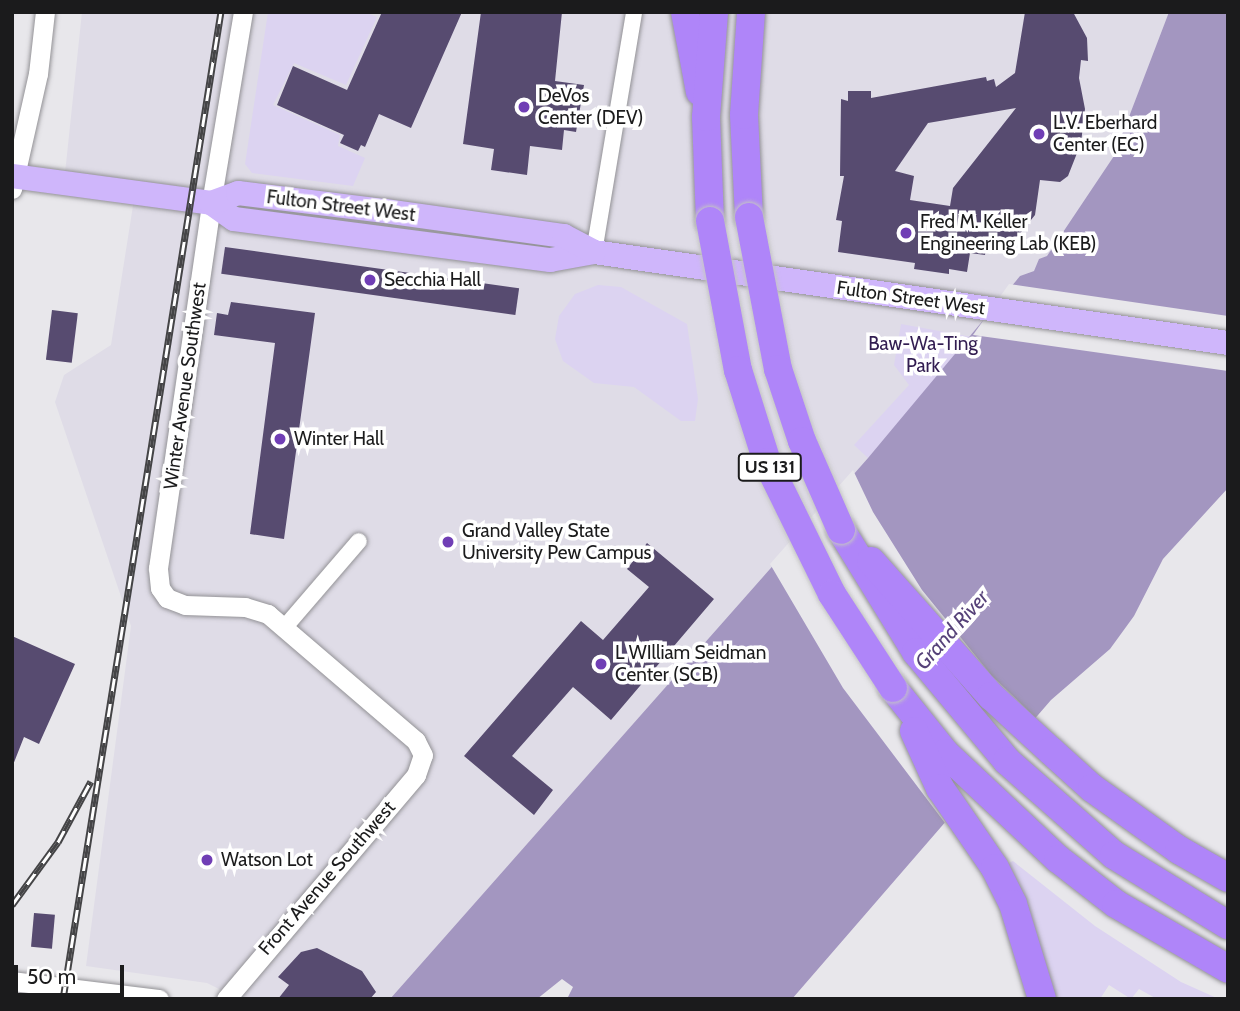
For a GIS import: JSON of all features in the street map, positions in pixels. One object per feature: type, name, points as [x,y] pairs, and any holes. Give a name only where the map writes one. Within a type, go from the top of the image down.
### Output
[{"type":"highway","points":[[685,12],[706,117]]},
{"type":"highway","name":"US 131","points":[[714,12],[706,117],[710,221],[738,370],[767,462],[832,594],[893,688],[945,753],[1001,810],[1116,904],[1228,969]]},
{"type":"highway","name":"US 131","points":[[751,12],[744,116],[749,217],[778,369],[802,441],[841,530],[916,652],[975,728],[1027,780],[1114,855],[1228,925]]},
{"type":"highway","points":[[841,530],[991,696],[1051,751],[1157,835],[1228,878]]},
{"type":"highway","points":[[893,688],[940,788],[976,839],[1023,929],[1042,999]]},
{"type":"main road","name":"Fulton Street West","points":[[13,180],[211,203],[234,219],[550,260],[594,252],[1228,344]]},
{"type":"street","points":[[13,180],[38,75],[46,12]]},
{"type":"street","name":"Winter Avenue Southwest","points":[[243,12],[211,203],[158,568],[162,594],[176,603],[255,609],[285,627]]},
{"type":"street","points":[[594,252],[634,12]]},
{"type":"street","points":[[285,627],[359,541]]},
{"type":"street","name":"Front Avenue Southwest","points":[[226,999],[416,775],[423,755],[416,741],[285,627]]},
{"type":"street","points":[[12,981],[159,999]]},
{"type":"shaded area","name":"Grand Valley State University Pew Campus","points":[[82,12],[1169,12],[1114,157],[1047,256],[1034,271],[1020,276],[868,458],[390,999],[239,999],[207,983],[86,966],[131,626],[55,402],[64,375],[111,345],[135,193],[64,183]]},
{"type":"green space","points":[[268,12],[365,12],[377,17],[346,85],[294,63],[273,105],[340,135],[338,146],[365,158],[353,186],[252,173],[245,164]]},
{"type":"green space","points":[[598,285],[621,287],[687,324],[698,399],[695,421],[681,421],[634,387],[594,383],[563,361],[555,339],[559,316],[575,294]]},
{"type":"green space","name":"Baw-Wa-Ting Park","points":[[901,324],[972,337],[868,458],[854,445],[909,385],[894,365]]},
{"type":"green space","points":[[1013,861],[1095,926],[1181,982],[1219,999],[1157,999],[1139,989],[1131,999],[1109,985],[1100,999],[1053,999],[1002,866]]},
{"type":"water","name":"Grand River","points":[[1169,12],[1228,12],[1228,488],[1163,559],[1134,616],[1110,649],[1051,700],[792,999],[567,999],[573,987],[562,979],[537,999],[390,999],[868,458],[1020,276],[1034,271],[1039,259],[1047,256],[1114,156]]},
{"type":"pier","points":[[1009,284],[1228,316],[1228,371],[973,335]]},
{"type":"pier","points":[[853,470],[873,512],[922,590],[992,676],[1038,720],[945,823],[843,688],[770,564]]},
{"type":"building","points":[[382,12],[462,12],[411,128],[379,114],[365,147],[361,145],[358,151],[340,143],[344,135],[277,105],[293,66],[347,90]]},
{"type":"building","name":"DeVos Center (DEV)","points":[[481,12],[562,12],[555,81],[584,85],[576,132],[564,130],[562,150],[530,146],[527,175],[491,170],[494,149],[463,144]]},
{"type":"building","points":[[1025,12],[1073,12],[1087,38],[1088,61],[1081,60],[1079,78],[1085,109],[1081,143],[1068,176],[1060,182],[1040,180],[1035,215],[1014,241],[988,237],[985,255],[970,253],[967,272],[949,269],[949,274],[914,269],[915,263],[838,252],[842,221],[836,220],[844,176],[840,176],[841,99],[848,101],[848,91],[871,91],[871,98],[986,77],[987,81],[994,79],[996,87],[1015,73]],"holes":[[[1016,108],[953,188],[950,206],[910,200],[914,176],[895,171],[928,123]]]},
{"type":"building","name":"Secchia Hall","points":[[225,247],[519,288],[515,315],[221,274]]},
{"type":"building","name":"Winter Hall","points":[[231,302],[315,313],[284,539],[250,534],[275,343],[214,335],[217,313],[228,315]]},
{"type":"building","points":[[52,310],[78,313],[72,363],[46,360]]},
{"type":"building","name":"L WIlliam Seidman Center (SCB)","points":[[647,543],[714,599],[611,720],[573,687],[512,756],[553,790],[534,815],[464,756],[581,621],[603,640],[649,587],[627,569]]},
{"type":"building","points":[[12,636],[75,664],[39,744],[24,737],[13,765]]},
{"type":"building","points":[[34,913],[55,915],[52,949],[31,947]]},
{"type":"building","points":[[317,948],[362,971],[376,992],[370,999],[278,999],[289,985],[278,977],[301,952]]},
{"type":"railway","points":[[63,999],[221,12]]},
{"type":"railway","points":[[12,905],[58,842],[91,781]]},
{"type":"place","name":"DeVos Center (DEV)","points":[[524,107]]},
{"type":"place","name":"L.V. Eberhard Center (EC)","points":[[1039,134]]},
{"type":"place","name":"Fred M. Keller Engineering Lab (KEB)","points":[[906,233]]},
{"type":"place","name":"Secchia Hall","points":[[370,280]]},
{"type":"place","name":"Winter Hall","points":[[280,439]]},
{"type":"place","name":"Grand Valley State University Pew Campus","points":[[448,542]]},
{"type":"place","name":"L WIlliam Seidman Center (SCB)","points":[[601,664]]},
{"type":"place","name":"Watson Lot","points":[[207,860]]}]
